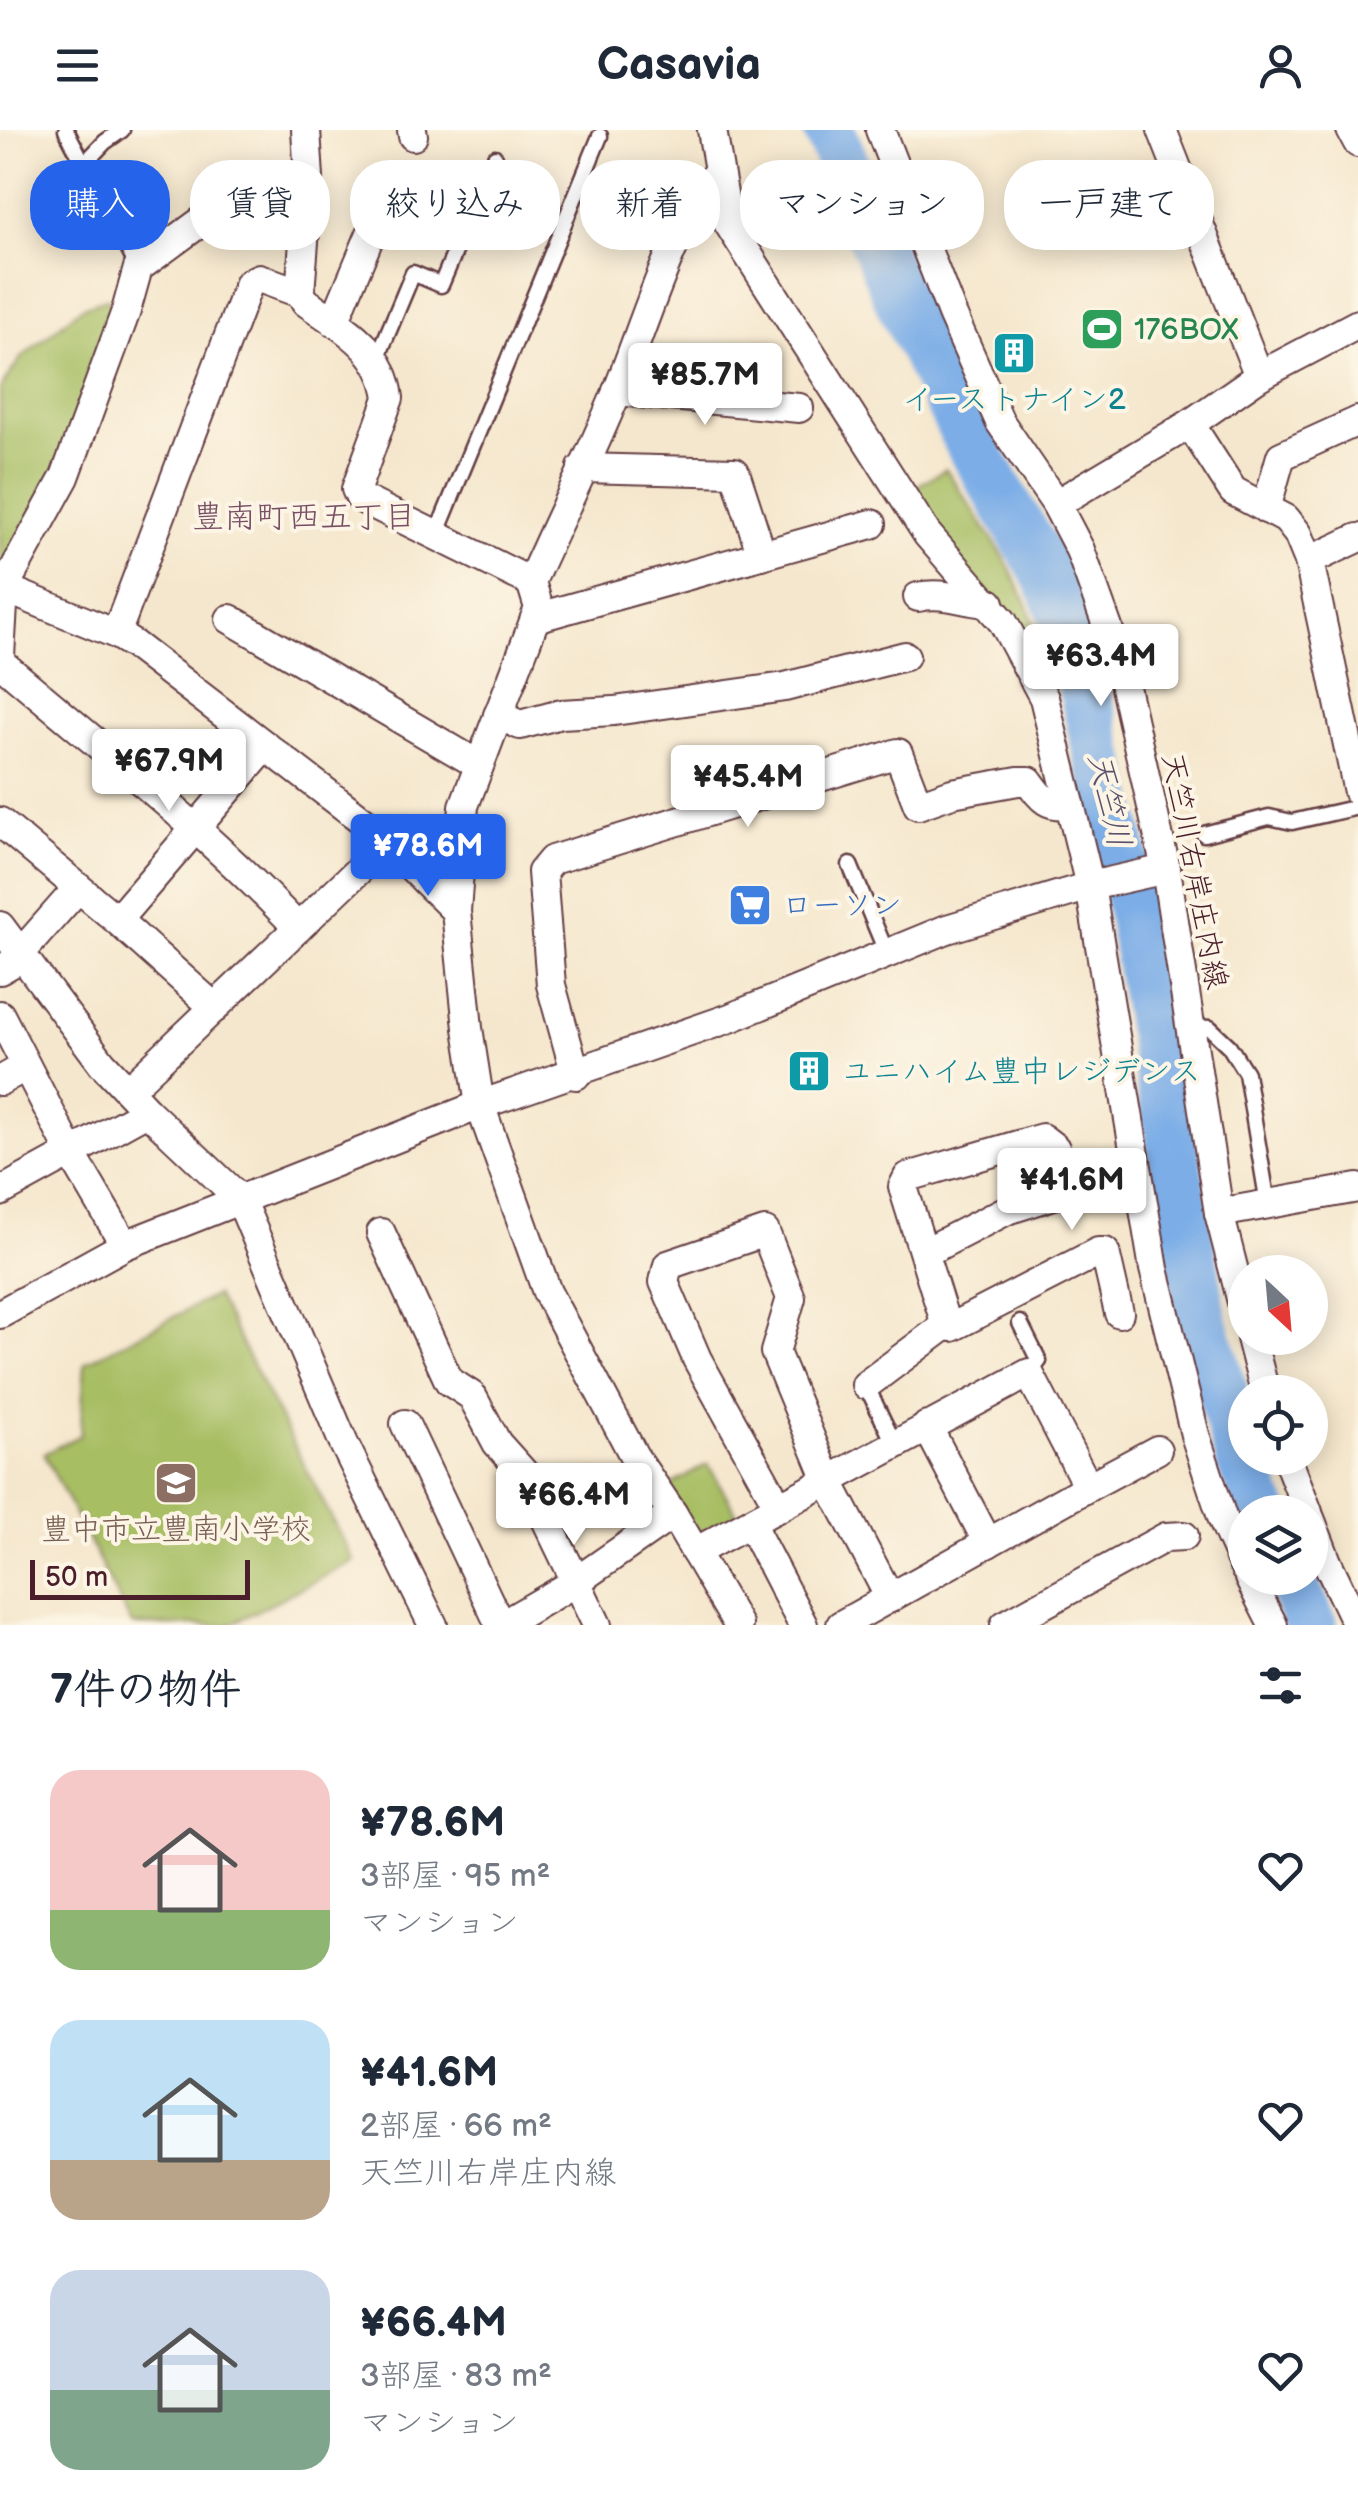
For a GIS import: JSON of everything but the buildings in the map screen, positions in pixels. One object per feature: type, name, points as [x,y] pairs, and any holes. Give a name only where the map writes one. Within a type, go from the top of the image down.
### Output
[{"type":"street","points":[[306,130],[308,160]]},
{"type":"street","points":[[712,130],[716,160]]},
{"type":"street","name":"天竺川右岸庄内線","points":[[880,130],[952,314],[1000,422],[1056,504],[1080,550],[1118,656],[1230,1255]]},
{"type":"street","points":[[1162,130],[1259,376]]},
{"type":"street","points":[[1351,130],[1358,143]]},
{"type":"street","points":[[720,182],[728,223],[928,534],[990,603],[1044,698],[1070,804],[1097,884],[1152,1257],[1196,1436],[1228,1533]]},
{"type":"street","points":[[190,229],[138,268],[65,478],[2,585],[0,656],[258,886],[298,928]]},
{"type":"street","points":[[300,293],[302,250]]},
{"type":"street","points":[[334,322],[364,250]]},
{"type":"street","points":[[674,250],[617,391],[531,582],[539,608],[464,806],[456,911],[480,1106],[547,1292],[634,1456],[738,1625]]},
{"type":"street","points":[[116,634],[249,283],[259,278],[300,293],[368,347],[377,360],[388,398],[356,489],[360,498],[531,582]]},
{"type":"street","points":[[1056,504],[1190,424],[1259,376],[1358,324]]},
{"type":"street","points":[[617,391],[799,408]]},
{"type":"street","points":[[1266,509],[1280,456],[1358,421]]},
{"type":"street","points":[[1190,424],[1233,491],[1286,519],[1298,534],[1309,561],[1358,792]]},
{"type":"street","points":[[582,468],[735,472],[762,555]]},
{"type":"street","points":[[535,618],[872,524]]},
{"type":"street","points":[[1309,561],[1358,538]]},
{"type":"street","points":[[2,585],[116,634],[197,690],[332,796],[456,911]]},
{"type":"street","points":[[918,597],[939,592],[968,602],[990,603]]},
{"type":"street","points":[[230,618],[479,764]]},
{"type":"street","points":[[498,716],[520,724],[561,714],[616,725],[750,706],[785,688],[873,678],[905,656]]},
{"type":"street","points":[[118,920],[266,746]]},
{"type":"street","points":[[576,1075],[551,985],[542,872],[552,860],[898,753],[918,804],[952,793],[1029,781],[1044,802],[1053,806],[1070,804]]},
{"type":"street","points":[[0,822],[118,920],[215,1008]]},
{"type":"street","points":[[0,1192],[71,1153],[137,1100],[215,1008],[387,843]]},
{"type":"street","points":[[0,1314],[125,1245],[480,1106],[730,1018],[947,930],[1097,884],[1158,870]]},
{"type":"street","points":[[11,961],[78,888]]},
{"type":"street","points":[[0,926],[11,961],[137,1100],[240,1199],[344,1444],[433,1625]]},
{"type":"street","points":[[0,1015],[71,1153],[125,1245]]},
{"type":"street","points":[[0,1081],[26,1066]]},
{"type":"street","points":[[924,1253],[1007,1210],[1057,1194],[1065,1182],[1055,1148],[1042,1138],[908,1177],[904,1187],[924,1253],[946,1325]]},
{"type":"street","points":[[1220,1213],[1358,1188]]},
{"type":"street","points":[[779,1507],[697,1359],[664,1282],[668,1265],[765,1232],[791,1298],[775,1352],[827,1478],[890,1598]]},
{"type":"street","points":[[382,1233],[449,1381],[472,1396],[497,1442],[523,1472],[597,1625]]},
{"type":"street","points":[[866,1385],[946,1325],[952,1326],[1098,1252],[1109,1265],[1119,1313]]},
{"type":"street","points":[[1109,1265],[1152,1257]]},
{"type":"street","points":[[696,1552],[1029,1372],[1088,1487]]},
{"type":"street","points":[[405,1424],[501,1625],[574,1583],[673,1514]]},
{"type":"street","points":[[927,1426],[988,1543]]},
{"type":"street","points":[[841,1625],[1156,1450]]},
{"type":"street","points":[[750,1523],[802,1625]]},
{"type":"street","points":[[1005,1625],[1166,1537],[1184,1536]]},
{"type":"street","points":[[1328,1550],[1350,1591],[1357,1625]]},
{"type":"street","points":[[1258,1595],[1273,1625]]},
{"type":"lane","points":[[66,130],[82,160]]},
{"type":"lane","points":[[88,160],[122,130]]},
{"type":"lane","points":[[436,535],[600,136]]},
{"type":"lane","points":[[377,360],[413,273],[442,285],[495,156]]},
{"type":"lane","points":[[129,250],[138,268]]},
{"type":"lane","points":[[1204,834],[1268,817],[1292,822],[1358,808]]},
{"type":"lane","points":[[850,866],[888,954]]},
{"type":"lane","points":[[1190,1027],[1210,1028],[1229,1046],[1246,1073],[1268,1204]]},
{"type":"lane","points":[[1020,1323],[1039,1361],[1029,1372]]},
{"type":"lane","points":[[866,1385],[894,1443]]},
{"type":"green space","points":[[107,299],[116,311],[59,469],[9,562],[0,555],[0,389],[21,358],[82,307]]},
{"type":"green space","points":[[946,469],[1004,557],[1027,604],[1049,668],[1039,671],[908,491]]},
{"type":"green space","points":[[216,1295],[354,1561],[229,1625],[132,1625],[44,1454],[80,1435],[85,1363]]},
{"type":"green space","points":[[708,1464],[738,1516],[708,1533],[693,1530],[668,1487]]},
{"type":"waterway","name":"天竺川","points":[[829,130],[900,300],[974,450],[1049,577],[1072,635],[1126,870],[1202,1322],[1242,1461],[1256,1495]]},
{"type":"waterway","name":"天竺川","points":[[1298,1595],[1311,1625]]},
{"type":"place","name":"176BOX","points":[[1102,329]]},
{"type":"place","name":"イーストナイン2","points":[[1014,353]]},
{"type":"place","name":"ローソン","points":[[750,905]]},
{"type":"place","name":"ユニハイム豊中レジデンス","points":[[809,1071]]},
{"type":"place","name":"豊中市立豊南小学校","points":[[176,1483]]},
{"type":"district","name":"豊南町西五丁目","points":[[304,516]]}]
